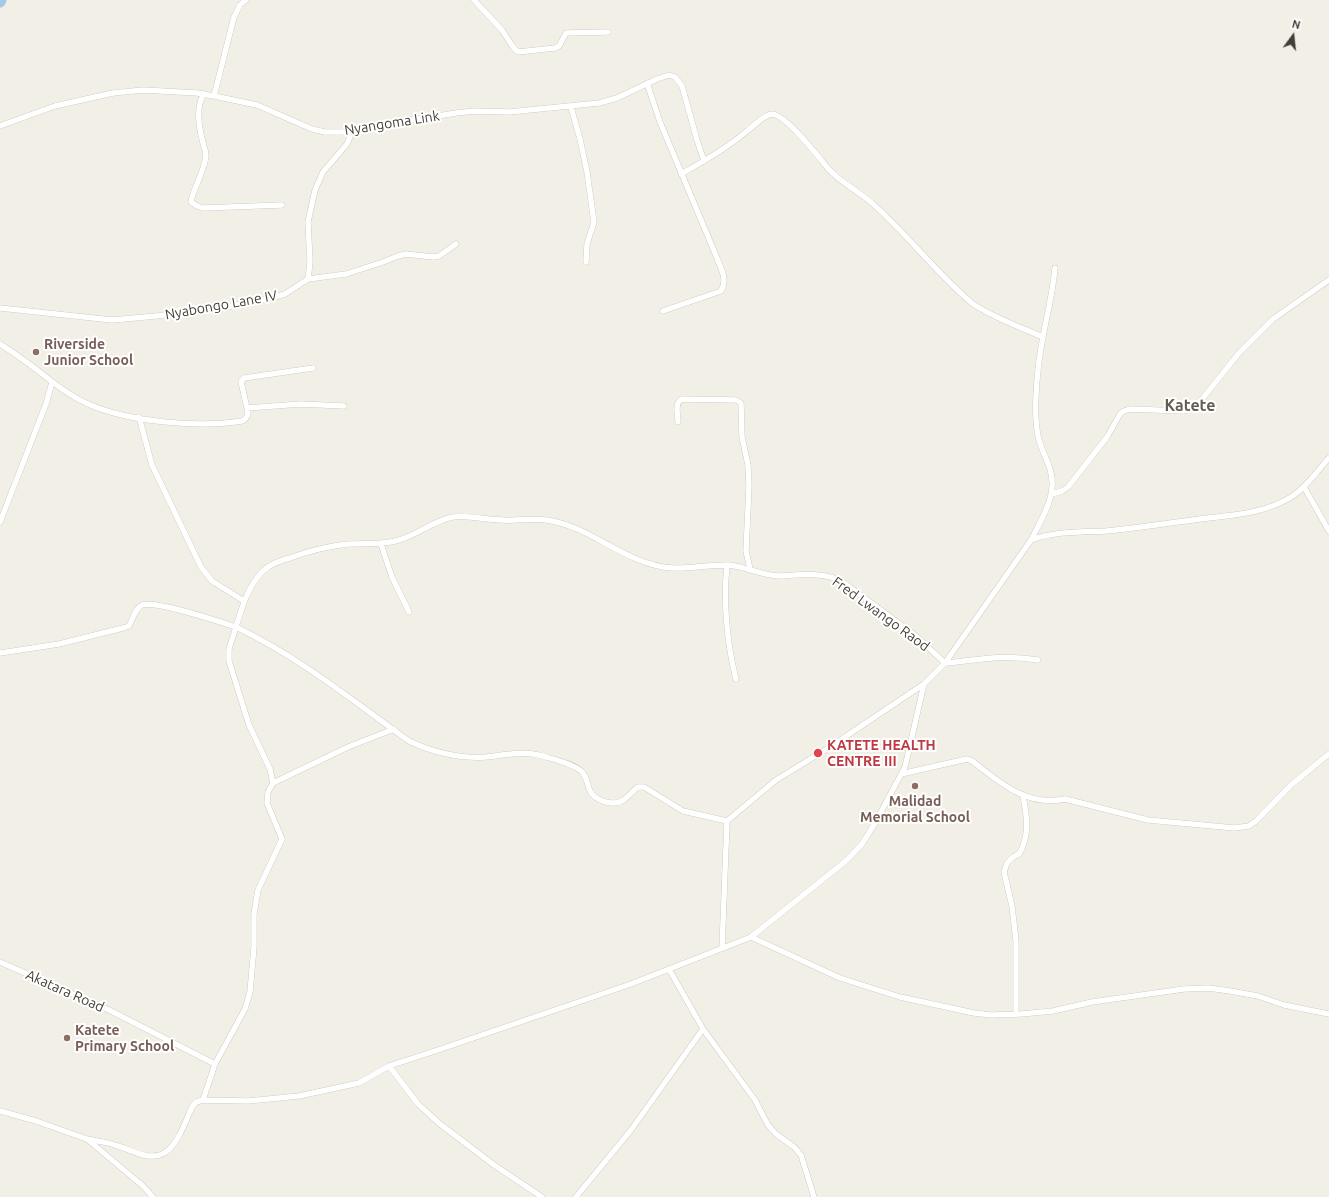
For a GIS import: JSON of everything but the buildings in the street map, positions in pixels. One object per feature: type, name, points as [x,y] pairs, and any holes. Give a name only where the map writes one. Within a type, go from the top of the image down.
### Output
[{"type":"street","points":[[214,96],[234,17],[240,5],[246,0]]},
{"type":"street","points":[[474,0],[502,30],[518,52],[555,48],[559,46],[566,33],[608,32]]},
{"type":"street","name":"Nyangoma Link","points":[[0,126],[55,106],[113,93],[143,90],[173,91],[214,96],[257,105],[312,129],[325,132],[352,132],[397,121],[456,113],[509,112],[599,103],[617,98],[647,83],[669,75],[678,79],[687,101],[691,121],[704,161]]},
{"type":"street","points":[[647,83],[660,122],[717,258],[724,279],[724,285],[721,291],[663,311]]},
{"type":"street","points":[[204,94],[199,101],[198,112],[206,153],[204,164],[191,202],[203,208],[282,204]]},
{"type":"street","points":[[571,107],[587,172],[594,222],[587,244],[586,262]]},
{"type":"street","points":[[681,174],[736,140],[767,115],[777,115],[803,139],[833,175],[872,203],[969,301],[981,309],[1043,337]]},
{"type":"street","points":[[308,280],[310,262],[308,222],[315,190],[323,172],[347,144],[352,132]]},
{"type":"street","name":"Nyabongo Lane IV","points":[[0,308],[102,320],[129,319],[222,308],[274,298],[285,294],[308,280],[346,274],[406,254],[433,257],[439,256],[456,244]]},
{"type":"street","points":[[722,948],[727,821],[776,780],[830,747],[924,684],[945,663],[1031,540],[1052,494],[1053,485],[1037,429],[1038,370],[1055,268]]},
{"type":"street","points":[[1052,494],[1062,491],[1068,487],[1107,437],[1120,414],[1130,409],[1183,411],[1195,408],[1239,353],[1273,319],[1329,280]]},
{"type":"street","points":[[0,344],[52,382],[89,404],[112,412],[139,418],[195,423],[227,422],[245,419],[248,413],[241,382],[244,378],[312,368]]},
{"type":"street","points":[[0,522],[46,404],[52,382]]},
{"type":"street","points":[[678,422],[678,400],[736,400],[741,403],[742,437],[748,466],[749,486],[746,551],[750,569]]},
{"type":"street","points":[[247,408],[301,404],[344,406]]},
{"type":"street","points":[[139,418],[152,465],[201,567],[212,581],[244,601]]},
{"type":"street","points":[[1031,540],[1053,534],[1110,530],[1255,512],[1284,502],[1293,496],[1304,487],[1329,458]]},
{"type":"street","points":[[1304,487],[1329,531]]},
{"type":"street","name":"Fred Lwango Raod","points":[[273,783],[270,769],[249,725],[229,661],[229,649],[244,601],[251,587],[264,570],[282,560],[330,546],[348,544],[381,544],[408,538],[439,522],[453,517],[504,521],[539,520],[564,524],[635,559],[652,565],[673,568],[727,565],[781,576],[816,574],[829,575],[840,580],[916,636],[945,663]]},
{"type":"street","points":[[381,544],[392,577],[409,612]]},
{"type":"street","points":[[727,565],[725,602],[730,654],[736,679]]},
{"type":"street","points":[[0,653],[59,644],[129,626],[137,609],[142,605],[149,604],[194,614],[236,627],[260,638],[289,655],[409,741],[418,745],[436,751],[467,757],[484,757],[526,752],[541,755],[577,768],[583,772],[589,791],[593,796],[600,800],[614,804],[622,801],[638,787],[644,787],[683,811],[727,821]]},
{"type":"street","points":[[945,663],[989,657],[1038,660]]},
{"type":"street","points":[[0,1111],[36,1121],[87,1139],[115,1145],[142,1155],[155,1156],[165,1153],[175,1142],[192,1106],[196,1102],[203,1100],[248,1101],[299,1096],[359,1083],[388,1066],[624,986],[751,937],[855,853],[875,823],[901,774],[924,684]]},
{"type":"street","points":[[203,1100],[215,1064],[245,1009],[250,992],[254,947],[254,914],[258,890],[282,839],[267,803],[268,792],[273,783],[348,747],[394,729]]},
{"type":"street","points":[[901,774],[972,760],[1006,787],[1023,796],[1041,801],[1053,802],[1065,799],[1148,820],[1241,828],[1249,826],[1256,821],[1291,785],[1329,754]]},
{"type":"street","points":[[1016,1014],[1016,941],[1012,906],[1004,872],[1007,863],[1019,854],[1026,838],[1027,819],[1023,796]]},
{"type":"street","points":[[751,937],[840,978],[900,997],[974,1013],[991,1015],[1053,1011],[1092,1002],[1184,989],[1208,988],[1258,996],[1284,1005],[1329,1014]]},
{"type":"street","name":"Akatara Road","points":[[0,962],[109,1010],[215,1064]]},
{"type":"street","points":[[669,969],[703,1029],[755,1100],[768,1125],[776,1134],[794,1147],[801,1155],[814,1197]]},
{"type":"street","points":[[576,1197],[630,1130],[703,1029]]},
{"type":"street","points":[[388,1066],[418,1104],[440,1124],[542,1197]]},
{"type":"street","points":[[87,1139],[154,1197]]},
{"type":"place","name":"Riverside Junior School","points":[[36,352]]},
{"type":"place","name":"KATETE HEALTH CENTRE III","points":[[818,753]]},
{"type":"place","name":"Malidad Memorial School","points":[[915,786]]},
{"type":"place","name":"Katete Primary School","points":[[67,1038]]},
{"type":"district","name":"Katete","points":[[1190,406]]}]
